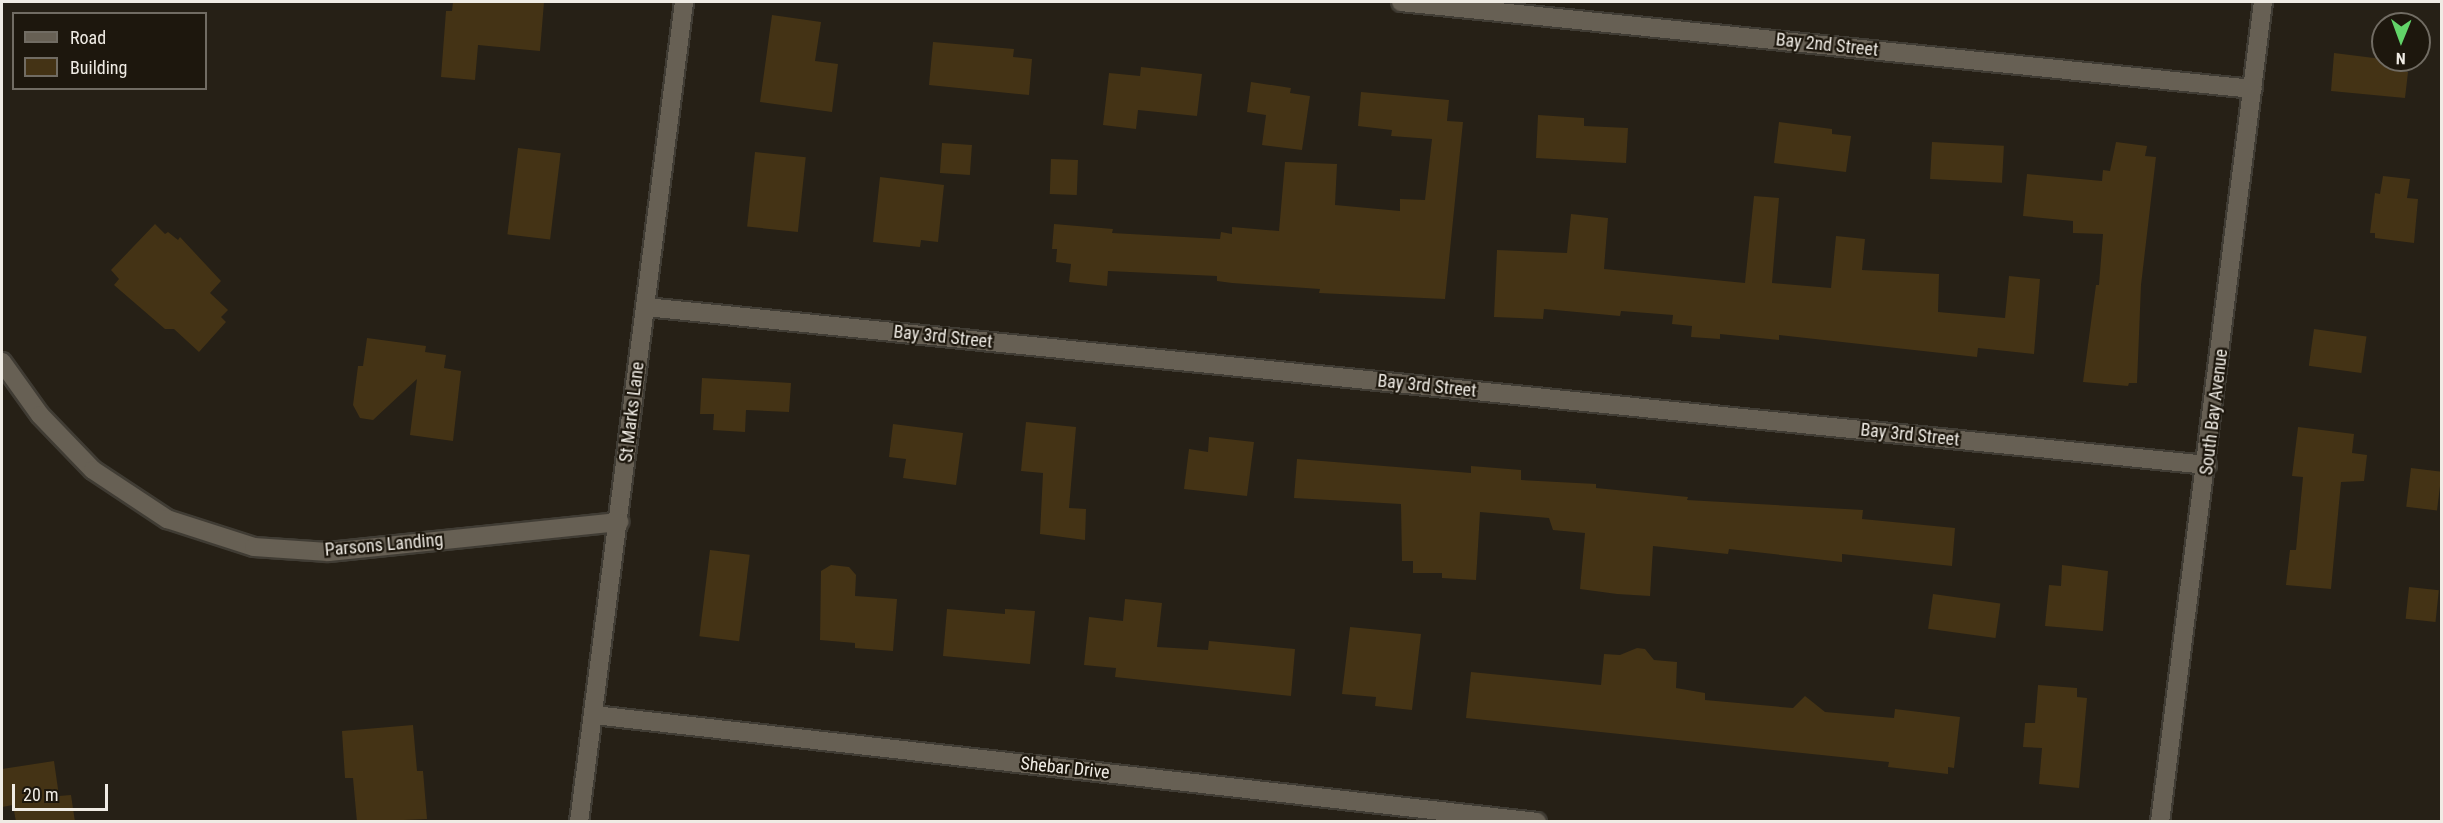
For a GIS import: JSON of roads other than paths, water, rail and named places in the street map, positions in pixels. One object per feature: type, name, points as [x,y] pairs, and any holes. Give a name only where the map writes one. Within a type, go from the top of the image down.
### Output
[{"type":"street","name":"St Marks Lane","points":[[579,822],[684,2]]},
{"type":"street","name":"Bay 2nd Street","points":[[1401,2],[2253,89]]},
{"type":"street","name":"South Bay Avenue","points":[[2160,822],[2207,465],[2263,2]]},
{"type":"street","name":"Bay 3rd Street","points":[[646,307],[2207,465]]},
{"type":"street","name":"Parsons Landing","points":[[2,362],[40,415],[93,470],[167,519],[254,547],[328,552],[618,522]]},
{"type":"street","name":"Shebar Drive","points":[[594,715],[1537,822]]}]
